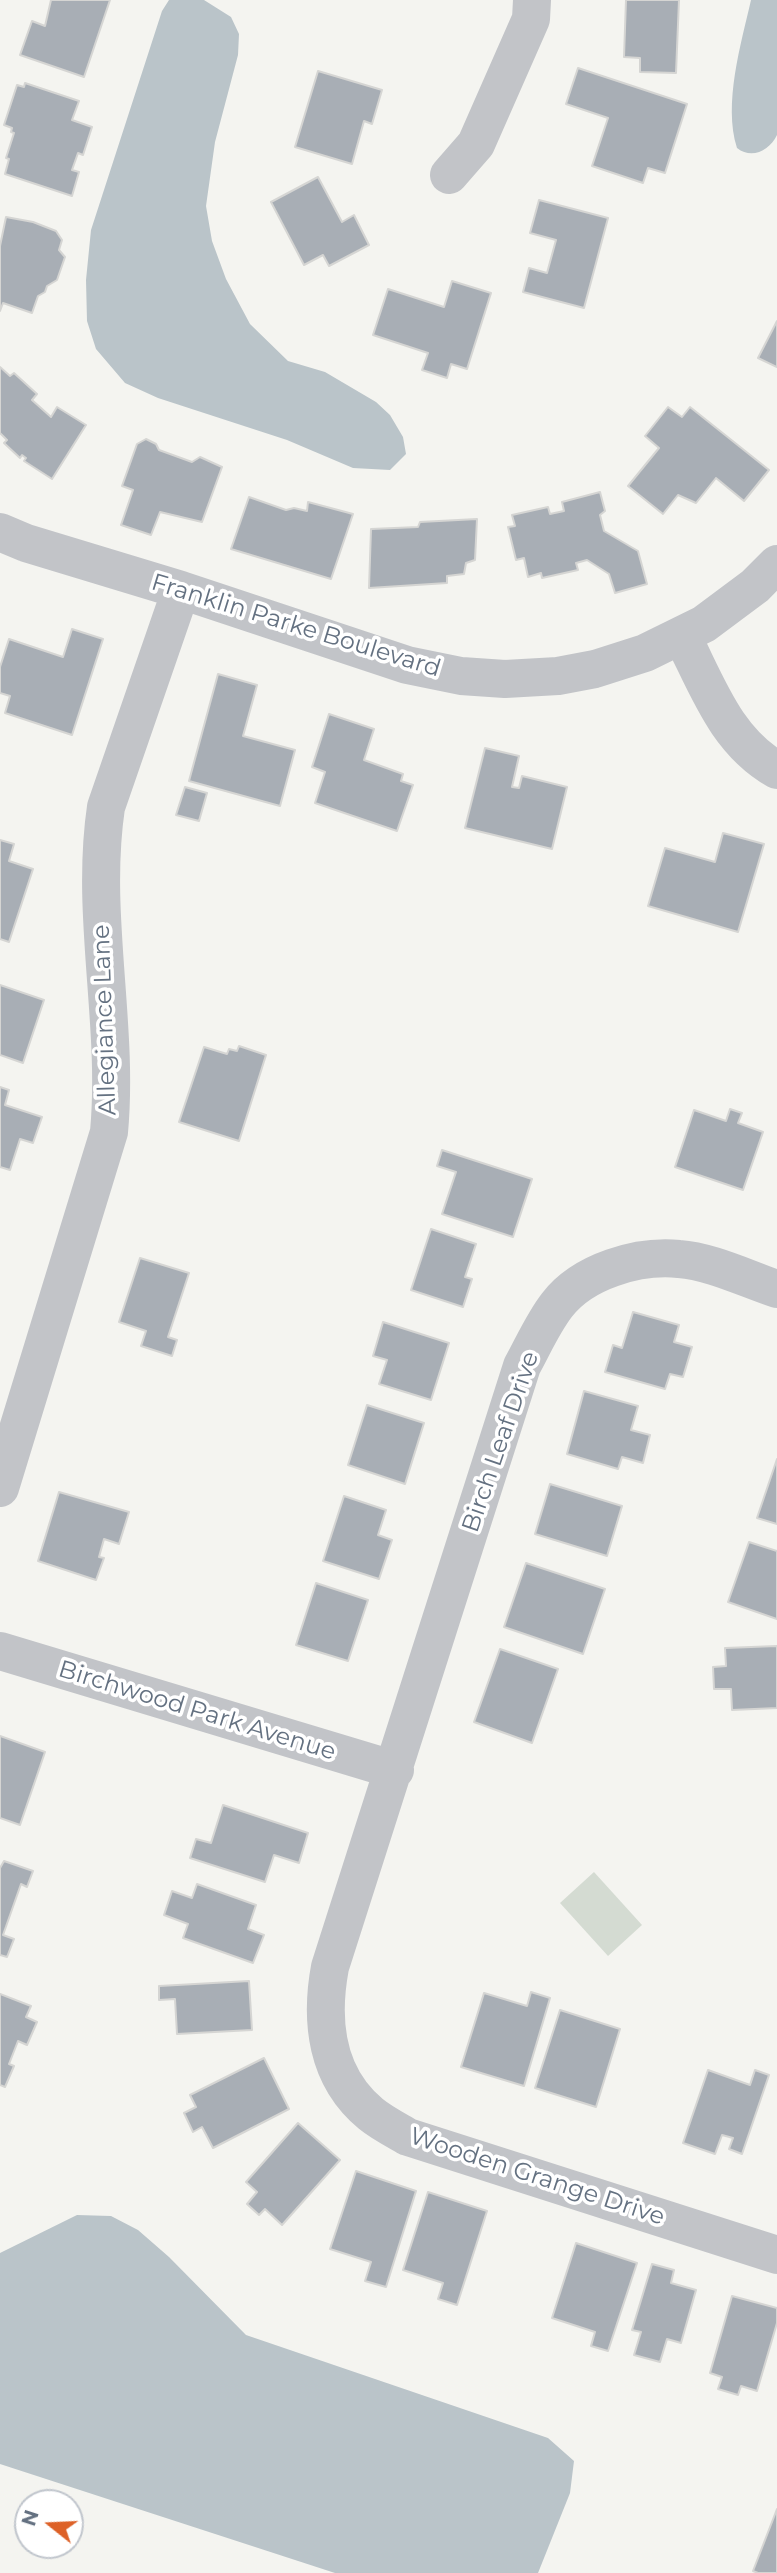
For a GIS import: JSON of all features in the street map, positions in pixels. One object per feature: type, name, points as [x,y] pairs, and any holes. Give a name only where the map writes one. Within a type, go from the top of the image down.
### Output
[{"type":"street","points":[[449,175],[475,144],[528,26],[532,0]]},
{"type":"street","name":"Franklin Parke Boulevard","points":[[0,531],[26,542],[407,665],[478,678],[532,678],[595,669],[645,653],[682,636],[736,602],[777,564]]},
{"type":"street","name":"Allegiance Lane","points":[[0,1488],[108,1132],[112,1098],[101,906],[103,828],[106,807],[181,590]]},
{"type":"street","points":[[682,636],[732,732],[761,761],[777,770]]},
{"type":"street","name":"Birch Leaf Drive","points":[[394,1770],[522,1366],[558,1303],[577,1286],[603,1272],[654,1259],[695,1262],[777,1289]]},
{"type":"street","name":"Birchwood Park Avenue","points":[[0,1651],[394,1770]]},
{"type":"street","name":"Wooden Grange Drive","points":[[394,1770],[330,1967],[324,1996],[325,2029],[330,2048],[337,2069],[358,2100],[370,2113],[408,2137],[777,2255]]},
{"type":"shaded area","points":[[169,0],[204,0],[231,17],[239,34],[238,55],[215,142],[206,206],[212,241],[226,279],[250,324],[288,361],[325,372],[376,402],[390,415],[403,437],[406,454],[390,470],[353,468],[287,440],[158,398],[125,383],[96,349],[87,321],[86,280],[91,230],[162,11]]},
{"type":"shaded area","points":[[751,0],[777,0],[777,135],[765,149],[754,153],[743,152],[737,148],[732,113],[738,55]]},
{"type":"shaded area","points":[[594,1872],[642,1925],[608,1956],[560,1903]]},
{"type":"shaded area","points":[[77,2215],[111,2216],[138,2230],[169,2257],[246,2335],[548,2438],[574,2461],[570,2493],[538,2573],[335,2573],[84,2491],[84,2489],[0,2464],[0,2253]]},
{"type":"building","points":[[51,0],[110,0],[84,77],[20,55],[32,21],[45,26]]},
{"type":"building","points":[[626,0],[679,0],[676,73],[640,72],[640,58],[624,57]]},
{"type":"building","points":[[578,68],[687,104],[665,173],[648,168],[643,183],[592,166],[608,118],[566,104]]},
{"type":"building","points":[[318,71],[382,90],[372,124],[364,121],[352,164],[295,147]]},
{"type":"building","points":[[25,83],[79,101],[72,120],[92,127],[83,155],[78,153],[72,170],[79,172],[72,196],[5,174],[9,159],[6,158],[14,133],[11,132],[12,128],[4,125],[17,85],[24,87]]},
{"type":"building","points":[[318,177],[342,222],[354,215],[369,245],[329,266],[323,255],[304,265],[271,202]]},
{"type":"building","points":[[539,200],[608,218],[584,308],[523,292],[529,268],[547,273],[556,240],[530,233]]},
{"type":"building","points":[[6,217],[33,222],[56,231],[62,240],[59,250],[65,257],[57,280],[38,296],[32,313],[3,303],[0,311],[0,246]]},
{"type":"building","points":[[452,281],[491,293],[467,369],[451,364],[447,378],[422,370],[428,353],[373,335],[388,289],[444,307]]},
{"type":"building","points":[[777,321],[777,367],[758,358]]},
{"type":"building","points":[[0,367],[10,376],[14,373],[37,394],[32,400],[51,417],[57,407],[86,425],[52,479],[24,461],[26,458],[22,455],[20,458],[4,443],[7,440],[0,433]]},
{"type":"building","points":[[668,407],[682,417],[690,407],[769,470],[744,501],[716,478],[696,503],[678,495],[663,514],[628,486],[659,448],[645,436]]},
{"type":"building","points":[[146,439],[156,444],[159,450],[192,462],[200,457],[222,467],[202,522],[160,512],[151,535],[121,525],[133,490],[122,486],[137,444]]},
{"type":"building","points":[[600,492],[605,511],[600,515],[604,531],[638,551],[647,584],[615,593],[609,574],[587,560],[576,563],[578,570],[542,578],[541,573],[528,577],[524,558],[516,560],[508,527],[515,526],[512,515],[548,507],[550,514],[564,511],[562,502]]},
{"type":"building","points":[[249,497],[286,510],[294,508],[307,511],[308,502],[353,514],[331,579],[231,549]]},
{"type":"building","points":[[477,519],[475,560],[466,563],[464,574],[447,576],[447,583],[369,588],[371,529],[418,527],[420,522]]},
{"type":"building","points":[[72,629],[103,639],[72,735],[5,713],[10,696],[0,693],[0,667],[9,639],[63,657]]},
{"type":"building","points":[[218,674],[257,685],[243,736],[295,750],[280,806],[189,781]]},
{"type":"building","points":[[329,714],[374,729],[364,760],[403,774],[401,781],[413,785],[397,831],[315,803],[325,772],[312,767]]},
{"type":"building","points":[[485,748],[519,756],[512,787],[519,788],[522,776],[567,787],[552,849],[465,828]]},
{"type":"building","points":[[185,787],[207,793],[199,821],[176,815]]},
{"type":"building","points":[[723,833],[764,844],[738,932],[648,906],[665,848],[715,862]]},
{"type":"building","points":[[0,840],[14,844],[9,861],[33,869],[9,942],[0,939]]},
{"type":"building","points":[[0,985],[44,1000],[23,1063],[0,1055]]},
{"type":"building","points":[[239,1046],[266,1055],[239,1141],[179,1122],[204,1047],[227,1054],[229,1049],[237,1051]]},
{"type":"building","points":[[0,1087],[9,1090],[5,1105],[42,1117],[33,1143],[20,1139],[10,1170],[0,1167]]},
{"type":"building","points":[[730,1109],[742,1113],[738,1123],[763,1132],[743,1190],[675,1167],[694,1110],[726,1121]]},
{"type":"building","points":[[442,1150],[532,1179],[513,1237],[442,1214],[456,1172],[437,1166]]},
{"type":"building","points":[[431,1229],[476,1244],[465,1277],[472,1279],[463,1307],[411,1290]]},
{"type":"building","points":[[140,1258],[189,1273],[168,1337],[177,1340],[172,1356],[141,1346],[146,1331],[119,1322]]},
{"type":"building","points":[[633,1312],[679,1325],[674,1342],[692,1347],[683,1377],[670,1374],[665,1389],[605,1372],[613,1345],[622,1348]]},
{"type":"building","points":[[383,1322],[449,1343],[431,1400],[379,1384],[387,1360],[373,1356]]},
{"type":"building","points":[[584,1391],[638,1406],[631,1430],[650,1435],[643,1463],[622,1457],[618,1469],[567,1454]]},
{"type":"building","points":[[367,1405],[424,1423],[405,1484],[348,1465]]},
{"type":"building","points":[[777,1459],[777,1524],[757,1518]]},
{"type":"building","points":[[550,1484],[622,1506],[607,1556],[535,1534]]},
{"type":"building","points":[[59,1492],[129,1512],[119,1544],[104,1539],[99,1557],[104,1558],[96,1580],[38,1561]]},
{"type":"building","points":[[344,1496],[386,1510],[378,1535],[392,1540],[379,1579],[323,1561]]},
{"type":"building","points":[[749,1542],[777,1551],[777,1619],[728,1602]]},
{"type":"building","points":[[526,1563],[605,1589],[583,1654],[504,1627]]},
{"type":"building","points":[[316,1583],[368,1600],[348,1661],[296,1645]]},
{"type":"building","points":[[777,1646],[777,1708],[732,1710],[731,1689],[714,1689],[713,1667],[726,1666],[725,1648]]},
{"type":"building","points":[[500,1649],[558,1669],[532,1743],[474,1722]]},
{"type":"building","points":[[0,1736],[45,1752],[20,1825],[0,1818]]},
{"type":"building","points":[[223,1805],[308,1833],[299,1863],[274,1855],[265,1882],[190,1858],[196,1839],[211,1843]]},
{"type":"building","points":[[4,1861],[33,1871],[27,1887],[21,1884],[3,1935],[14,1939],[7,1957],[0,1955],[0,1868]]},
{"type":"building","points":[[197,1884],[256,1905],[248,1929],[264,1935],[253,1963],[183,1938],[188,1924],[164,1915],[172,1891],[192,1898]]},
{"type":"building","points":[[249,1981],[252,2030],[177,2034],[175,1999],[159,2000],[159,1986]]},
{"type":"building","points":[[531,1992],[550,1998],[524,2086],[461,2067],[484,1993],[527,2006]]},
{"type":"building","points":[[0,1994],[31,2006],[26,2017],[37,2022],[27,2045],[18,2041],[9,2064],[14,2066],[5,2087],[0,2085]]},
{"type":"building","points":[[560,2010],[620,2029],[596,2107],[535,2088]]},
{"type":"building","points":[[264,2058],[289,2109],[213,2148],[202,2127],[193,2132],[184,2113],[196,2107],[190,2095]]},
{"type":"building","points":[[708,2070],[750,2085],[755,2070],[769,2075],[742,2154],[729,2149],[733,2138],[722,2135],[715,2154],[683,2143]]},
{"type":"building","points":[[298,2123],[340,2160],[282,2225],[265,2209],[259,2215],[247,2204],[257,2192],[246,2182]]},
{"type":"building","points":[[356,2171],[416,2191],[386,2287],[365,2281],[371,2262],[330,2249]]},
{"type":"building","points":[[428,2192],[487,2211],[457,2305],[438,2299],[443,2283],[403,2270]]},
{"type":"building","points":[[576,2243],[637,2263],[608,2351],[591,2346],[595,2332],[552,2318]]},
{"type":"building","points":[[652,2264],[674,2270],[671,2283],[696,2290],[681,2343],[667,2339],[660,2362],[634,2355],[641,2332],[632,2330]]},
{"type":"building","points":[[732,2296],[777,2308],[777,2323],[757,2391],[741,2386],[738,2395],[718,2389],[722,2377],[710,2373]]},
{"type":"building","points":[[777,2509],[777,2573],[758,2573],[753,2571]]}]
